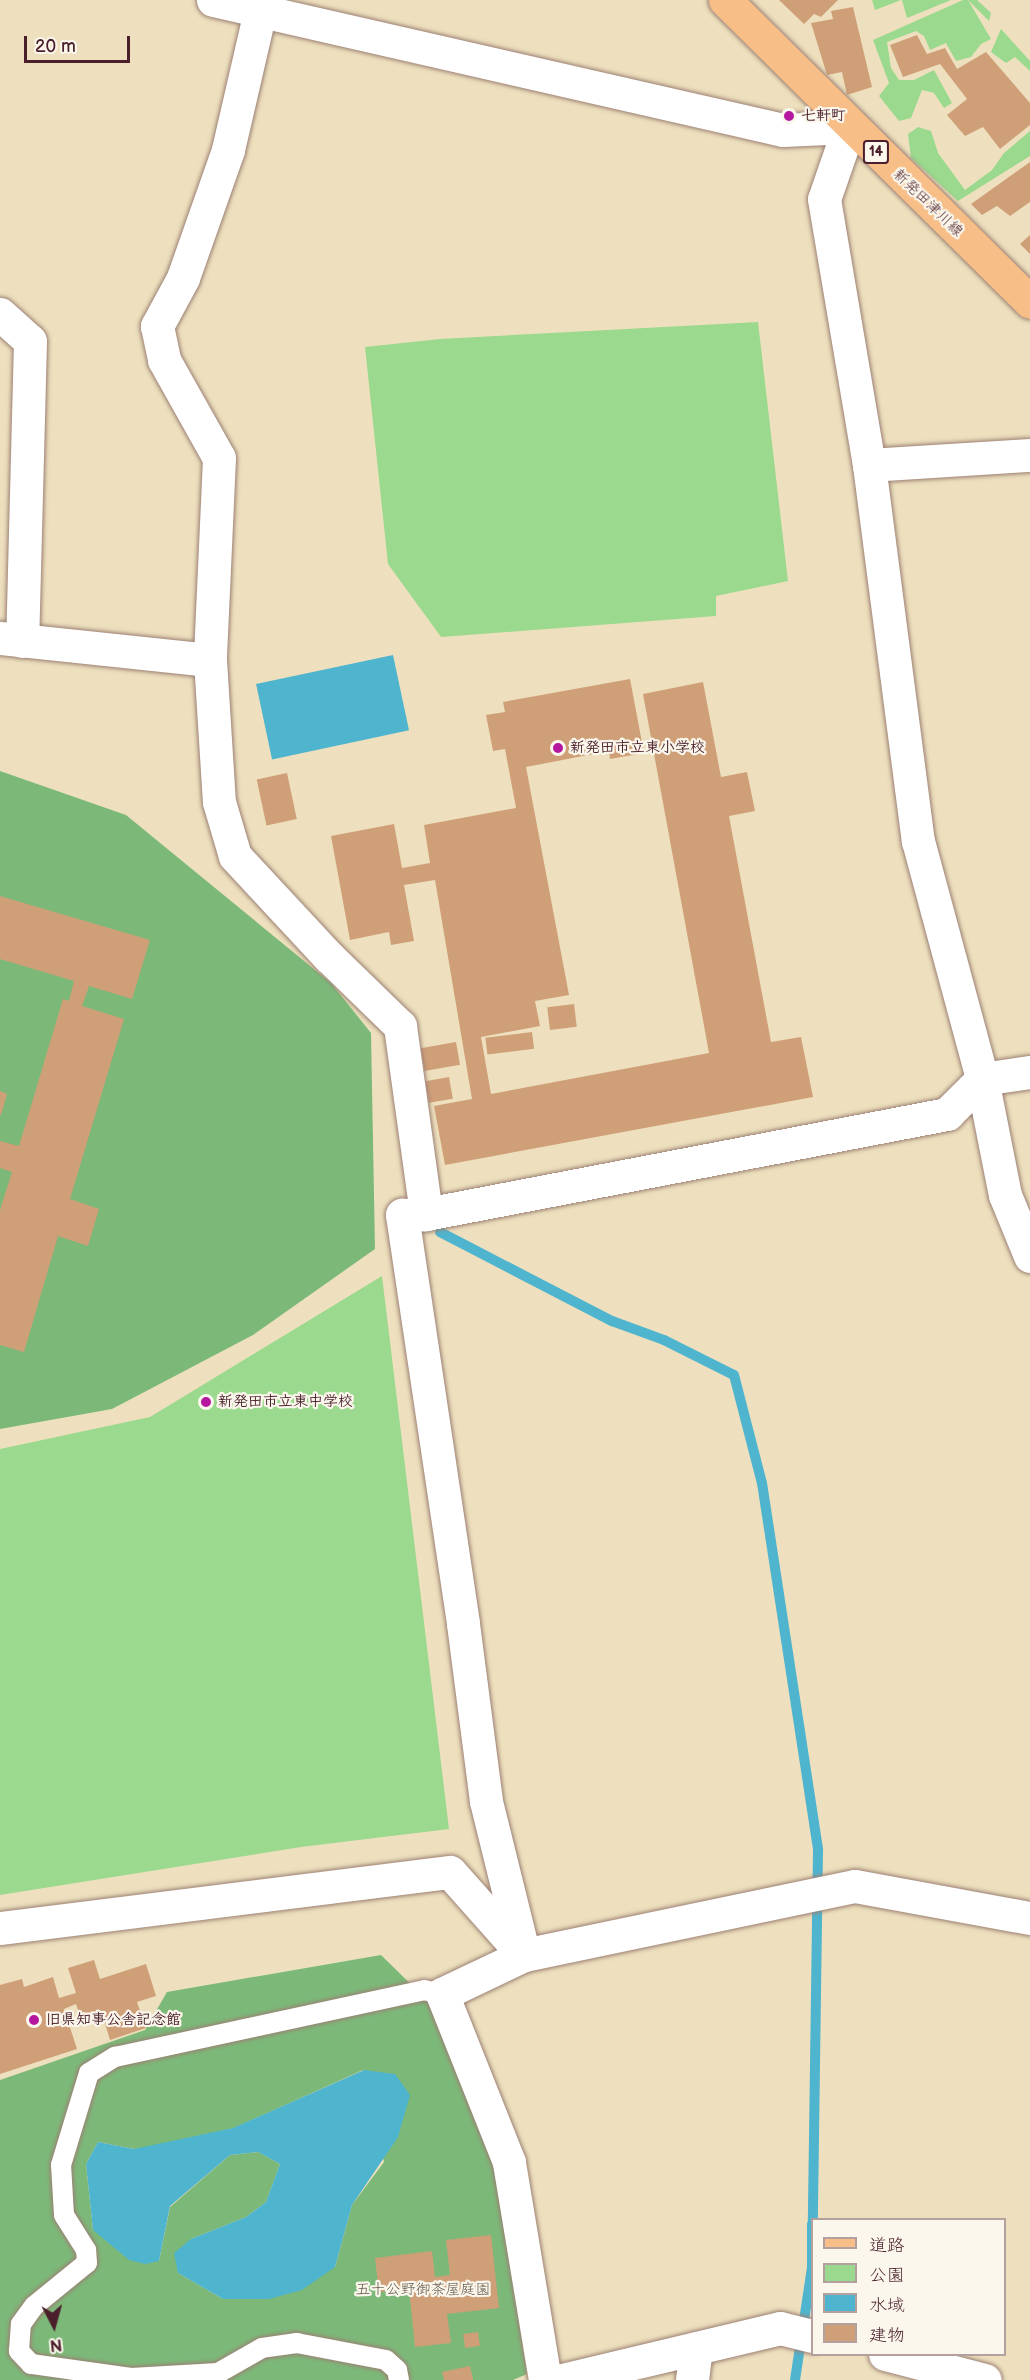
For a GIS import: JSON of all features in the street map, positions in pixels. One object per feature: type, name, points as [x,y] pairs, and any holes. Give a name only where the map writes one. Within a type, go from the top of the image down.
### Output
[{"type":"main road","name":"新発田津川線","points":[[725,0],[849,127],[1030,302]]},
{"type":"street","points":[[213,0],[783,130],[849,127],[824,199],[869,465],[918,841],[982,1079],[1005,1195],[1030,1256]]},
{"type":"street","points":[[260,11],[228,150],[183,278],[157,326],[164,360],[219,458],[210,660],[219,802],[235,856],[329,957],[400,1026],[426,1214]]},
{"type":"street","points":[[0,314],[30,341],[11,640],[210,660]]},
{"type":"street","points":[[869,465],[1030,455]]},
{"type":"street","points":[[524,1955],[486,1801],[463,1623],[402,1215],[426,1214],[948,1114],[982,1079],[1030,1072]]},
{"type":"street","points":[[0,1928],[450,1872],[524,1955]]},
{"type":"street","points":[[545,2380],[509,2162],[442,1994],[524,1955],[855,1886],[1030,1918]]},
{"type":"street","points":[[562,2380],[780,2328],[811,2336]]},
{"type":"street","points":[[692,2380],[696,2348]]},
{"type":"street","points":[[889,2356],[985,2380]]},
{"type":"lane","points":[[399,2380],[396,2370],[386,2360],[297,2343],[262,2348],[218,2373],[131,2378],[28,2372],[19,2352],[21,2324],[34,2306],[87,2263],[86,2250],[64,2215],[61,2165],[89,2073],[115,2056],[424,1990],[442,1994]]},
{"type":"green space","points":[[872,0],[901,0],[875,10]]},
{"type":"green space","points":[[902,0],[951,0],[907,18]]},
{"type":"green space","points":[[963,0],[968,0],[991,39],[981,44],[971,57],[956,61],[946,43],[930,50],[924,36],[916,31],[887,42],[891,68],[899,80],[914,80],[934,70],[952,103],[944,108],[934,93],[922,90],[911,118],[899,121],[879,96],[889,83],[873,40]]},
{"type":"green space","points":[[968,0],[977,0],[991,13],[989,21]]},
{"type":"green space","points":[[1001,29],[1030,61],[1030,71],[1015,57],[1006,63],[991,52]]},
{"type":"green space","points":[[918,127],[931,131],[938,153],[965,190],[992,170],[1004,153],[1030,131],[1030,156],[958,201],[911,158],[908,134]]},
{"type":"green space","points":[[758,322],[788,581],[716,596],[716,616],[441,637],[388,564],[365,347],[440,339]]},
{"type":"green space","points":[[0,771],[126,815],[331,983],[371,1033],[375,1249],[253,1335],[112,1409],[0,1429]]},
{"type":"green space","points":[[382,1276],[449,1829],[301,1847],[0,1895],[0,1449],[150,1417]]},
{"type":"green space","name":"五十公野御茶屋庭園","points":[[381,1955],[433,2006],[496,2169],[527,2374],[513,2380],[0,2380],[0,2080],[145,2030],[167,1992]],"holes":[[[363,2070],[384,2162],[352,2205],[335,2267],[223,2299],[178,2273],[191,2239],[246,2217],[266,2202],[280,2164],[258,2152],[230,2155],[170,2207],[159,2261],[93,2230],[86,2164],[98,2142],[134,2149],[150,2148],[234,2128]]]},
{"type":"water","points":[[393,655],[409,730],[272,759],[256,684]]},
{"type":"water","points":[[364,2070],[395,2074],[410,2095],[398,2137],[352,2205],[335,2267],[302,2290],[269,2299],[223,2299],[178,2273],[174,2253],[191,2239],[246,2217],[266,2202],[280,2164],[258,2152],[230,2155],[170,2206],[159,2261],[145,2264],[129,2260],[93,2230],[86,2164],[98,2142],[134,2149],[233,2128]]},
{"type":"building","points":[[779,0],[838,0],[821,17],[814,14],[804,24]]},
{"type":"building","points":[[853,7],[872,87],[847,95],[842,72],[827,75],[811,23],[833,19],[831,11]]},
{"type":"building","points":[[917,35],[927,54],[945,48],[957,69],[986,52],[1030,103],[1030,125],[1000,149],[983,127],[965,136],[947,115],[967,99],[940,64],[903,77],[890,45]]},
{"type":"building","points":[[1030,162],[1030,202],[1010,216],[997,206],[982,215],[971,204]]},
{"type":"building","points":[[1030,235],[1030,254],[1020,244]]},
{"type":"building","points":[[630,679],[644,753],[610,759],[609,751],[526,767],[569,995],[535,1001],[540,1026],[481,1037],[491,1094],[709,1053],[643,694],[703,682],[721,777],[747,772],[755,811],[729,816],[771,1042],[801,1037],[813,1097],[445,1165],[434,1106],[472,1099],[435,880],[404,885],[414,941],[391,945],[389,932],[350,940],[331,836],[394,824],[402,868],[430,863],[424,825],[516,808],[505,749],[493,751],[486,715],[505,712],[503,702]]},
{"type":"building","points":[[287,773],[297,819],[266,825],[257,779]]},
{"type":"building","points":[[0,896],[150,940],[132,999],[89,986],[82,1006],[124,1019],[70,1199],[99,1209],[88,1246],[58,1236],[24,1352],[0,1345],[0,1210],[12,1172],[0,1168],[0,1141],[19,1146],[63,999],[69,1001],[74,981],[0,959]]},
{"type":"building","points":[[574,1004],[577,1027],[550,1030],[547,1007]]},
{"type":"building","points":[[532,1032],[534,1049],[487,1055],[485,1038]]},
{"type":"building","points":[[456,1042],[460,1065],[425,1071],[421,1048]]},
{"type":"building","points":[[449,1077],[453,1099],[429,1103],[425,1081]]},
{"type":"building","points":[[0,1091],[7,1094],[1,1115],[0,1115]]},
{"type":"building","name":"旧県知事公舎記念館","points":[[94,1960],[100,1979],[146,1964],[156,1996],[137,2002],[146,2028],[110,2040],[103,2017],[82,2023],[76,2004],[64,2009],[77,2049],[0,2074],[0,1985],[22,1979],[24,1987],[53,1977],[59,1998],[76,1993],[68,1968]]},
{"type":"building","points":[[491,2235],[499,2308],[447,2314],[451,2343],[415,2347],[409,2289],[379,2292],[375,2258],[432,2251],[435,2277],[450,2275],[446,2240]]},
{"type":"building","points":[[478,2332],[480,2346],[465,2348],[463,2334]]},
{"type":"building","points":[[470,2366],[473,2380],[444,2380],[442,2372]]},
{"type":"waterway","points":[[440,1232],[612,1321],[664,1340],[734,1375],[762,1483],[818,1850],[813,2218]]},
{"type":"waterway","points":[[795,2380],[811,2275]]},
{"type":"place","name":"七軒町","points":[[789,116]]},
{"type":"place","name":"新発田市立東小学校","points":[[558,748]]},
{"type":"place","name":"新発田市立東中学校","points":[[206,1402]]},
{"type":"place","name":"旧県知事公舎記念館","points":[[34,2020]]}]
